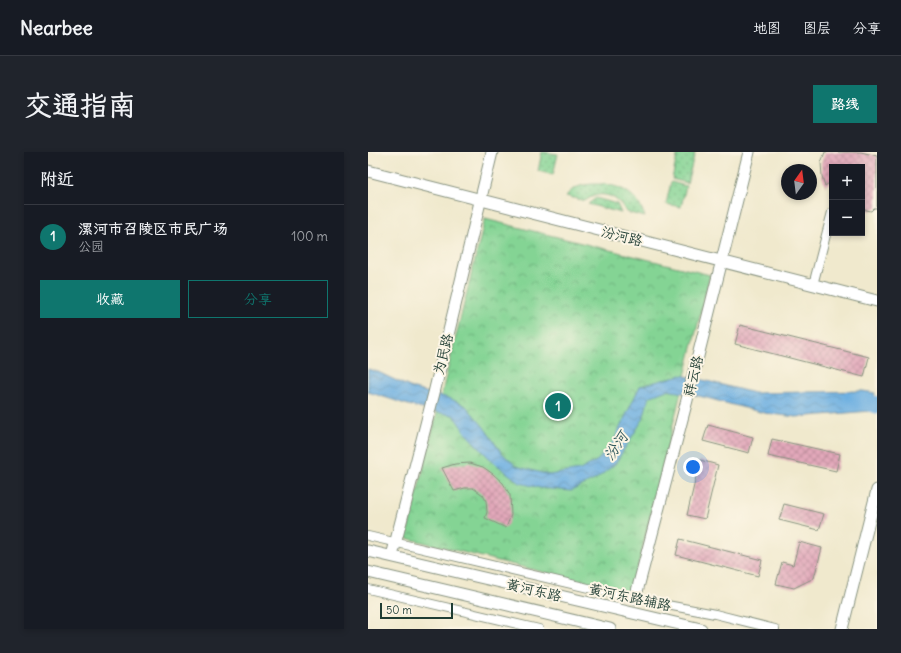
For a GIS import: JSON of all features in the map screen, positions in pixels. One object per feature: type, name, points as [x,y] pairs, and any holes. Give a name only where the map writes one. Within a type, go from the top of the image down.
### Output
[{"type":"street","name":"为民路","points":[[392,556],[434,392],[492,152]]},
{"type":"street","name":"祥云路","points":[[635,599],[687,400],[692,375],[749,152]]},
{"type":"street","name":"汾河路","points":[[368,171],[480,201],[877,301]]},
{"type":"street","points":[[813,284],[829,223]]},
{"type":"street","points":[[842,629],[877,490]]},
{"type":"street","name":"黄河东路辅路","points":[[368,536],[635,599],[715,614],[775,629]]},
{"type":"street","name":"黄河东路","points":[[368,551],[701,629]]},
{"type":"street","name":"黄河东路","points":[[368,572],[610,629]]},
{"type":"street","points":[[368,589],[539,629]]},
{"type":"green space","points":[[542,152],[558,154],[553,175],[538,171]]},
{"type":"green space","points":[[678,152],[695,152],[687,183],[672,179]]},
{"type":"green space","points":[[671,182],[686,186],[681,207],[666,204]]},
{"type":"green space","points":[[584,185],[610,185],[625,190],[637,201],[645,217],[626,212],[618,201],[608,196],[597,195],[585,201],[566,196],[571,190]]},
{"type":"green space","points":[[596,198],[617,204],[621,213],[588,204]]},
{"type":"green space","points":[[485,219],[710,275],[631,594],[406,538]]},
{"type":"water","points":[[368,369],[378,372],[414,389],[449,398],[466,406],[483,426],[502,453],[516,466],[549,475],[580,470],[598,460],[613,442],[640,386],[681,375],[754,393],[863,391],[875,393],[871,411],[796,417],[764,413],[699,396],[667,390],[649,397],[643,419],[615,464],[596,479],[571,491],[540,488],[520,483],[492,461],[467,435],[453,415],[420,408],[368,392]]},
{"type":"building","points":[[825,152],[861,152],[877,156],[877,208],[874,208],[871,211],[865,210],[865,164],[829,164],[829,183],[825,186],[822,176],[821,163]]},
{"type":"building","points":[[740,325],[869,357],[864,377],[735,344]]},
{"type":"building","points":[[708,425],[753,437],[749,453],[703,441]]},
{"type":"building","points":[[772,439],[840,454],[836,471],[768,456]]},
{"type":"building","points":[[700,460],[718,465],[705,519],[687,515]]},
{"type":"building","points":[[470,463],[483,467],[493,474],[503,483],[510,495],[511,515],[506,528],[485,518],[487,512],[486,501],[483,495],[473,488],[465,488],[454,491],[442,468],[455,464]]},
{"type":"building","points":[[784,504],[824,514],[819,530],[779,520]]},
{"type":"building","points":[[680,539],[762,560],[758,576],[676,555]]},
{"type":"building","points":[[799,542],[822,548],[814,578],[794,588],[776,584],[782,562],[793,565]]},
{"type":"waterway","name":"汾河","points":[[850,402],[862,401],[877,405]]},
{"type":"place","name":"漯河市召陵区市民广场","points":[[558,406]]}]
